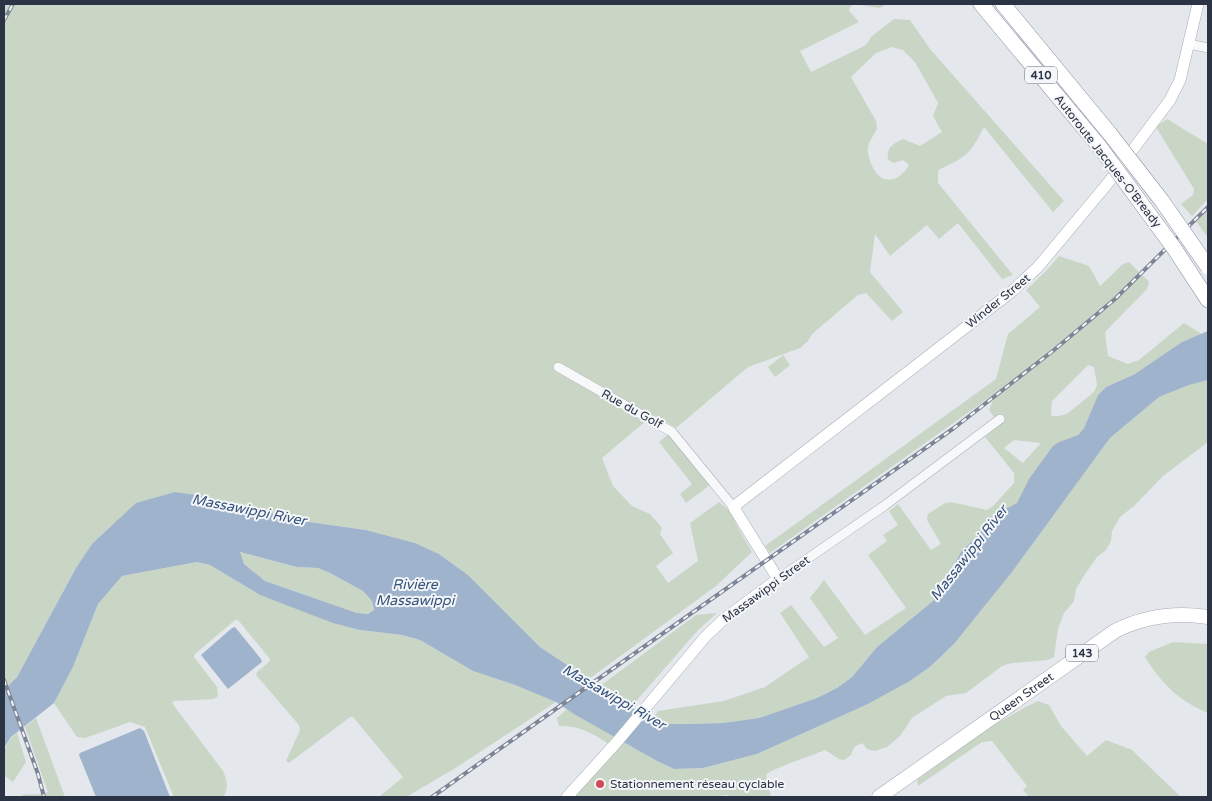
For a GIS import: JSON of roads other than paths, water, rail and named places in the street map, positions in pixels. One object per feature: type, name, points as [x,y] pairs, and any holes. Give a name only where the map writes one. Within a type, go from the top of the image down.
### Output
[{"type":"highway","name":"Autoroute Jacques-O'Bready","points":[[981,4],[1099,146],[1174,248],[1208,300]]},
{"type":"highway","name":"Autoroute Jacques-O'Bready","points":[[1003,4],[1110,134],[1162,201],[1208,267]]},
{"type":"main road","name":"Queen Street","points":[[879,797],[1115,631],[1139,620],[1155,616],[1178,614],[1206,616]]},
{"type":"street","name":"Winder Street","points":[[734,508],[740,501],[1010,293],[1038,267],[1108,183],[1170,100],[1180,80],[1198,4]]},
{"type":"street","points":[[1189,44],[1208,48]]},
{"type":"street","name":"Rue du Golf","points":[[558,367],[672,432],[734,508]]},
{"type":"street","name":"Massawippi Street","points":[[567,797],[616,744],[716,626],[778,579],[884,506],[1000,419]]},
{"type":"street","points":[[734,508],[778,579]]},
{"type":"water","name":"Rivière Massawippi","points":[[1208,331],[1208,380],[1189,385],[1159,397],[1110,438],[1012,572],[954,644],[931,666],[910,681],[868,704],[757,754],[703,768],[674,769],[574,714],[556,702],[515,685],[473,671],[420,640],[402,635],[360,630],[333,623],[260,595],[210,565],[197,562],[122,576],[98,604],[73,667],[54,703],[11,737],[4,748],[4,690],[17,677],[76,568],[92,544],[136,503],[175,492],[201,496],[309,522],[366,530],[415,543],[439,554],[468,575],[540,647],[631,707],[665,724],[723,723],[759,718],[817,698],[837,688],[852,677],[877,647],[933,601],[961,552],[1002,511],[1017,503],[1029,479],[1053,446],[1078,435],[1084,428],[1098,395],[1106,387],[1135,374],[1182,342]],"holes":[[[240,552],[297,567],[318,568],[363,591],[372,601],[374,610],[368,614],[357,613],[265,581],[244,564]]]},
{"type":"water","points":[[235,627],[262,662],[228,689],[201,655]]},
{"type":"water","points":[[140,728],[144,731],[170,797],[96,797],[79,755],[80,753]]},
{"type":"railway","points":[[4,20],[13,4]]},
{"type":"railway","points":[[432,797],[954,428],[1054,350],[1115,299],[1208,207]]},
{"type":"railway","points":[[4,680],[38,774],[44,797]]},
{"type":"place","name":"Stationnement réseau cyclable","points":[[600,784]]},
{"type":"water label","name":"Massawippi River","points":[[249,510]]},
{"type":"water label","name":"Massawippi River","points":[[969,553]]},
{"type":"water label","name":"Massawippi River","points":[[614,697]]}]
